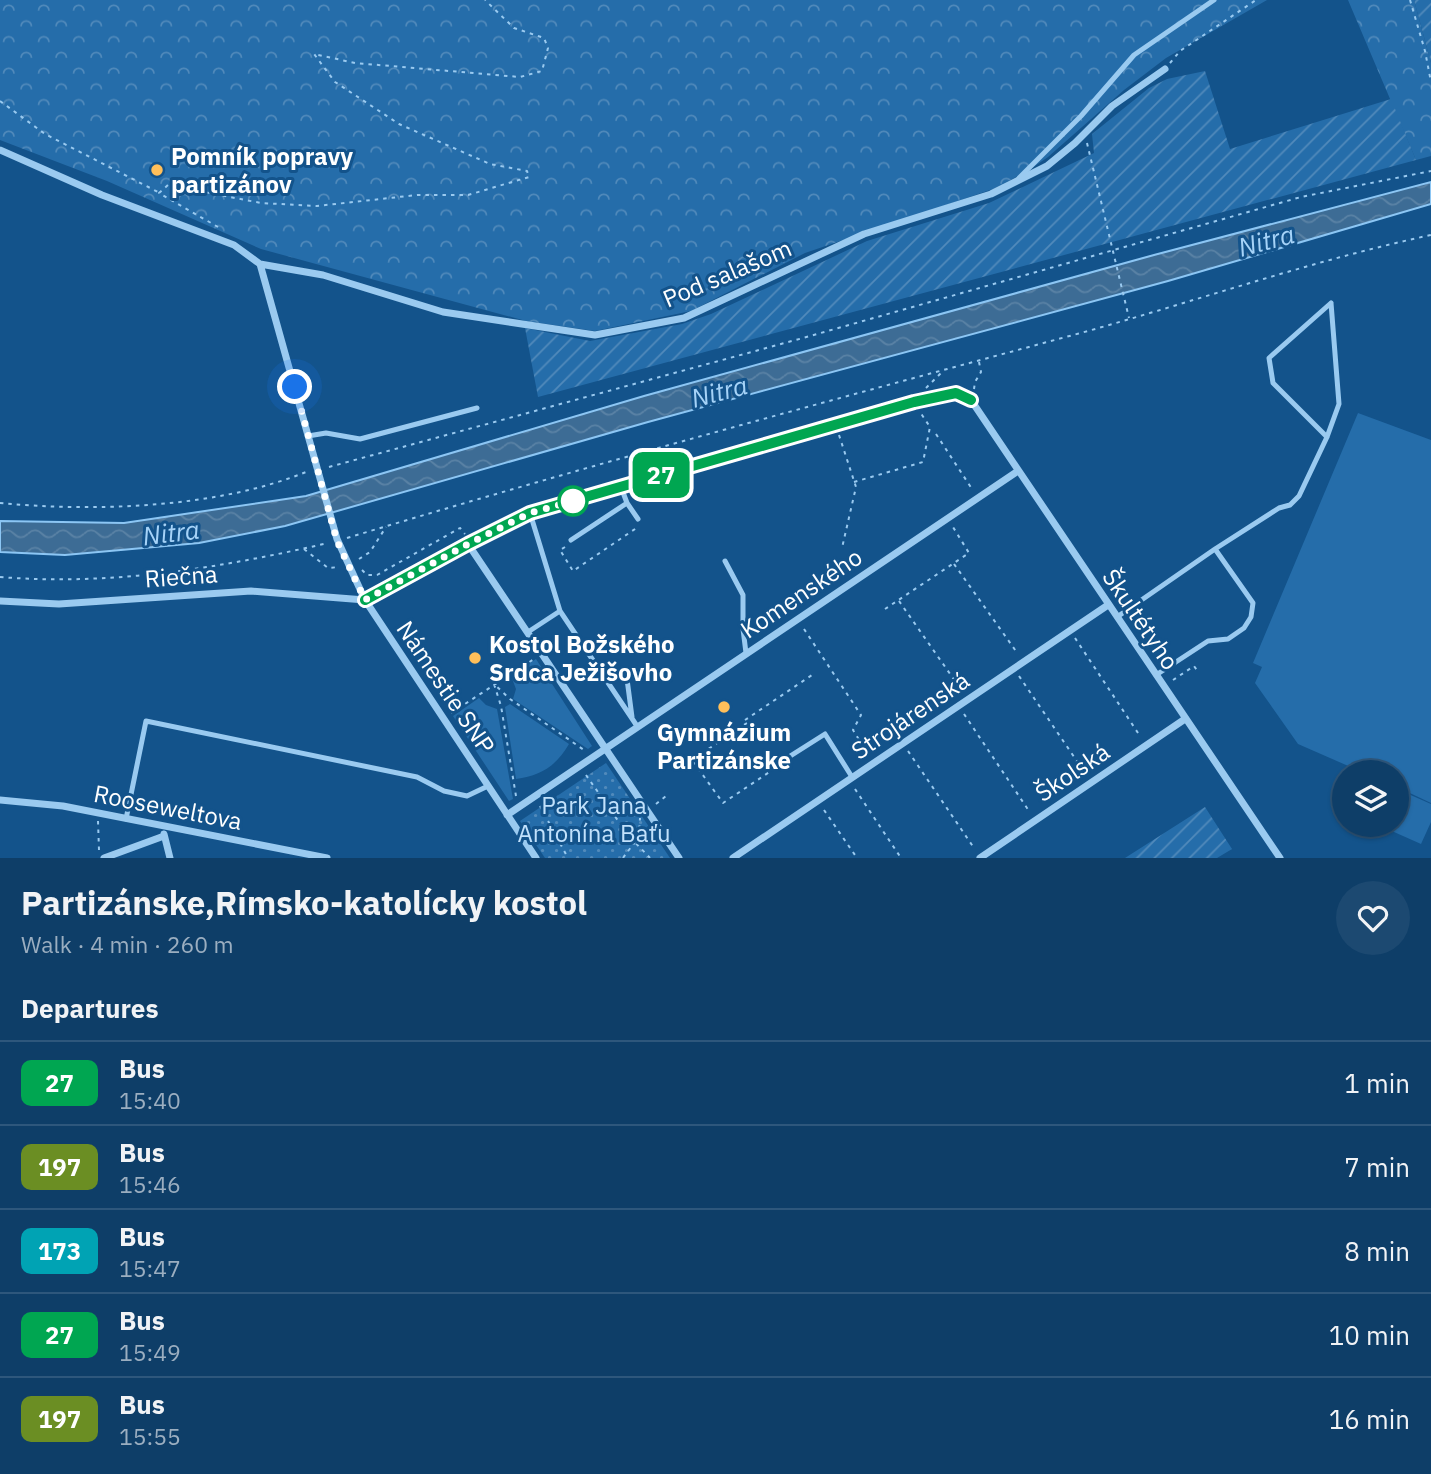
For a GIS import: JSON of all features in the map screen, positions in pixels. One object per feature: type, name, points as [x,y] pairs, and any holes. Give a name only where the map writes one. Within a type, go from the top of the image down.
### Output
[{"type":"street","name":"Pod salašom","points":[[260,264],[323,275],[443,312],[595,335],[684,318],[864,234],[991,194],[1047,166],[1112,106],[1165,69]]},
{"type":"street","points":[[0,150],[102,195],[234,246],[260,264]]},
{"type":"street","name":"Námestie SNP","points":[[260,264],[337,540],[365,600],[536,858]]},
{"type":"street","points":[[365,600],[530,513],[914,402],[956,393],[971,400]]},
{"type":"street","name":"Škultétyho","points":[[971,400],[1280,858]]},
{"type":"street","name":"Komenského","points":[[605,748],[635,723],[746,653],[1018,471]]},
{"type":"street","points":[[468,544],[679,858]]},
{"type":"street","name":"Riečna","points":[[0,601],[59,604],[251,591],[365,600]]},
{"type":"street","name":"Strojárenská","points":[[733,858],[1108,605]]},
{"type":"street","name":"Školská","points":[[980,858],[1185,719]]},
{"type":"street","points":[[507,815],[605,748]]},
{"type":"street","name":"Rooseweltova","points":[[0,800],[63,806],[327,858]]},
{"type":"street","points":[[166,827],[164,836],[170,858]]},
{"type":"street","points":[[102,858],[164,836]]},
{"type":"lane","points":[[1017,180],[1081,116],[1134,55],[1214,0]]},
{"type":"lane","points":[[1117,617],[1215,549],[1279,508],[1290,505],[1299,496],[1327,437],[1339,404],[1331,303],[1269,358],[1273,383],[1327,437]]},
{"type":"lane","points":[[308,436],[326,433],[360,439],[477,408]]},
{"type":"lane","points":[[621,487],[627,503],[638,519]]},
{"type":"lane","points":[[571,540],[627,503]]},
{"type":"lane","points":[[530,513],[560,611],[635,723]]},
{"type":"lane","points":[[1156,675],[1208,641],[1228,639],[1244,628],[1251,617],[1253,603],[1215,549]]},
{"type":"lane","points":[[725,561],[743,595],[746,653]]},
{"type":"lane","points":[[528,632],[560,611]]},
{"type":"lane","points":[[627,679],[635,723]]},
{"type":"lane","points":[[126,819],[146,721],[417,777],[444,791],[467,796],[488,786]]},
{"type":"lane","points":[[777,766],[825,734],[850,779]]},
{"type":"path","points":[[159,193],[168,185],[261,203],[317,206],[417,195],[468,195],[529,177],[527,171],[490,164],[399,124],[335,82],[314,54],[355,63],[520,77],[542,71],[548,48],[544,38],[514,28],[485,0]]},
{"type":"path","points":[[1165,69],[1180,51],[1256,0]]},
{"type":"path","points":[[1410,0],[1431,82]]},
{"type":"path","points":[[0,101],[45,134],[159,193],[221,229]]},
{"type":"path","points":[[1084,132],[1129,319]]},
{"type":"path","points":[[0,503],[81,507],[190,501],[318,473],[1301,197],[1431,172]]},
{"type":"path","points":[[0,577],[143,577],[243,562],[304,549],[1261,280],[1431,235]]},
{"type":"path","points":[[971,400],[976,396],[975,382],[981,372],[979,360]]},
{"type":"path","points":[[854,482],[923,462],[930,427],[914,402],[945,370]]},
{"type":"path","points":[[835,424],[856,487],[842,548]]},
{"type":"path","points":[[936,434],[978,498]]},
{"type":"path","points":[[560,550],[573,571],[638,529],[638,519]]},
{"type":"path","points":[[885,609],[969,553],[951,524]]},
{"type":"path","points":[[355,561],[370,552],[386,526]]},
{"type":"path","points":[[360,568],[367,575],[375,576],[460,528],[466,535]]},
{"type":"path","points":[[304,549],[328,568],[340,566]]},
{"type":"path","points":[[954,564],[1024,662]]},
{"type":"path","points":[[898,600],[968,699]]},
{"type":"path","points":[[801,625],[861,715],[853,730],[863,746]]},
{"type":"path","points":[[1070,631],[1146,745]]},
{"type":"path","points":[[450,713],[542,654]]},
{"type":"path","points":[[1164,687],[1194,666],[1199,673]]},
{"type":"path","points":[[1014,668],[1091,782]]},
{"type":"path","points":[[777,766],[723,803],[692,760],[812,675]]},
{"type":"path","points":[[494,684],[510,699],[593,756]]},
{"type":"path","points":[[494,684],[501,706],[519,807]]},
{"type":"path","points":[[958,706],[1035,820]]},
{"type":"path","points":[[710,729],[719,742]]},
{"type":"path","points":[[903,743],[980,858]]},
{"type":"path","points":[[579,765],[628,835],[650,858]]},
{"type":"path","points":[[850,779],[901,858]]},
{"type":"path","points":[[652,807],[666,796]]},
{"type":"path","points":[[533,797],[545,813],[568,858]]},
{"type":"path","points":[[818,800],[857,858]]},
{"type":"path","points":[[623,858],[637,842],[642,814]]},
{"type":"path","points":[[98,820],[102,858]]},
{"type":"path","points":[[531,837],[552,827]]},
{"type":"green space","points":[[0,0],[1267,0],[1166,58],[1124,90],[1048,157],[993,189],[805,253],[691,311],[595,331],[526,321],[261,249],[107,181],[0,140]]},
{"type":"green space","points":[[1348,0],[1414,0],[1431,63],[1431,156],[1416,160]]},
{"type":"green space","points":[[1414,0],[1431,0],[1431,63]]},
{"type":"green space","points":[[1205,71],[1230,149],[1391,99],[1416,160],[538,397],[525,328],[590,341],[682,324],[711,314],[867,241],[989,203],[1094,153],[1092,134],[1149,88],[1167,79]]},
{"type":"green space","points":[[1358,413],[1431,440],[1431,803],[1409,793],[1409,760],[1335,760],[1298,744],[1255,683],[1262,667],[1253,663]]},
{"type":"green space","points":[[536,659],[592,746],[588,749],[513,699],[516,689],[511,676]]},
{"type":"green space","points":[[479,698],[486,705],[497,709],[513,799],[509,801],[453,716]]},
{"type":"green space","points":[[510,704],[569,744],[547,768],[516,779],[505,707]]},
{"type":"green space","name":"Park Jana Antonína Baťu","points":[[606,763],[670,858],[545,858],[520,821]]},
{"type":"green space","points":[[1409,794],[1431,804],[1431,822],[1421,844],[1405,837],[1409,837]]},
{"type":"green space","points":[[1205,807],[1232,849],[1217,858],[1125,858]]},
{"type":"water","name":"Nitra","points":[[1431,182],[1431,204],[1168,281],[648,422],[285,526],[199,543],[65,555],[0,552],[0,521],[124,523],[306,496],[644,396],[1154,255]]},
{"type":"bus line","name":"27","points":[[365,600],[530,513],[914,402],[956,393],[971,400]]},
{"type":"place","name":"Pomník popravy partizánov","points":[[157,170]]},
{"type":"place","name":"Kostol Božského Srdca Ježišovho","points":[[475,658]]},
{"type":"place","name":"Gymnázium Partizánske","points":[[724,707]]},
{"type":"route","points":[[295,387],[337,541],[365,600],[530,513],[576,500],[573,501]]}]
